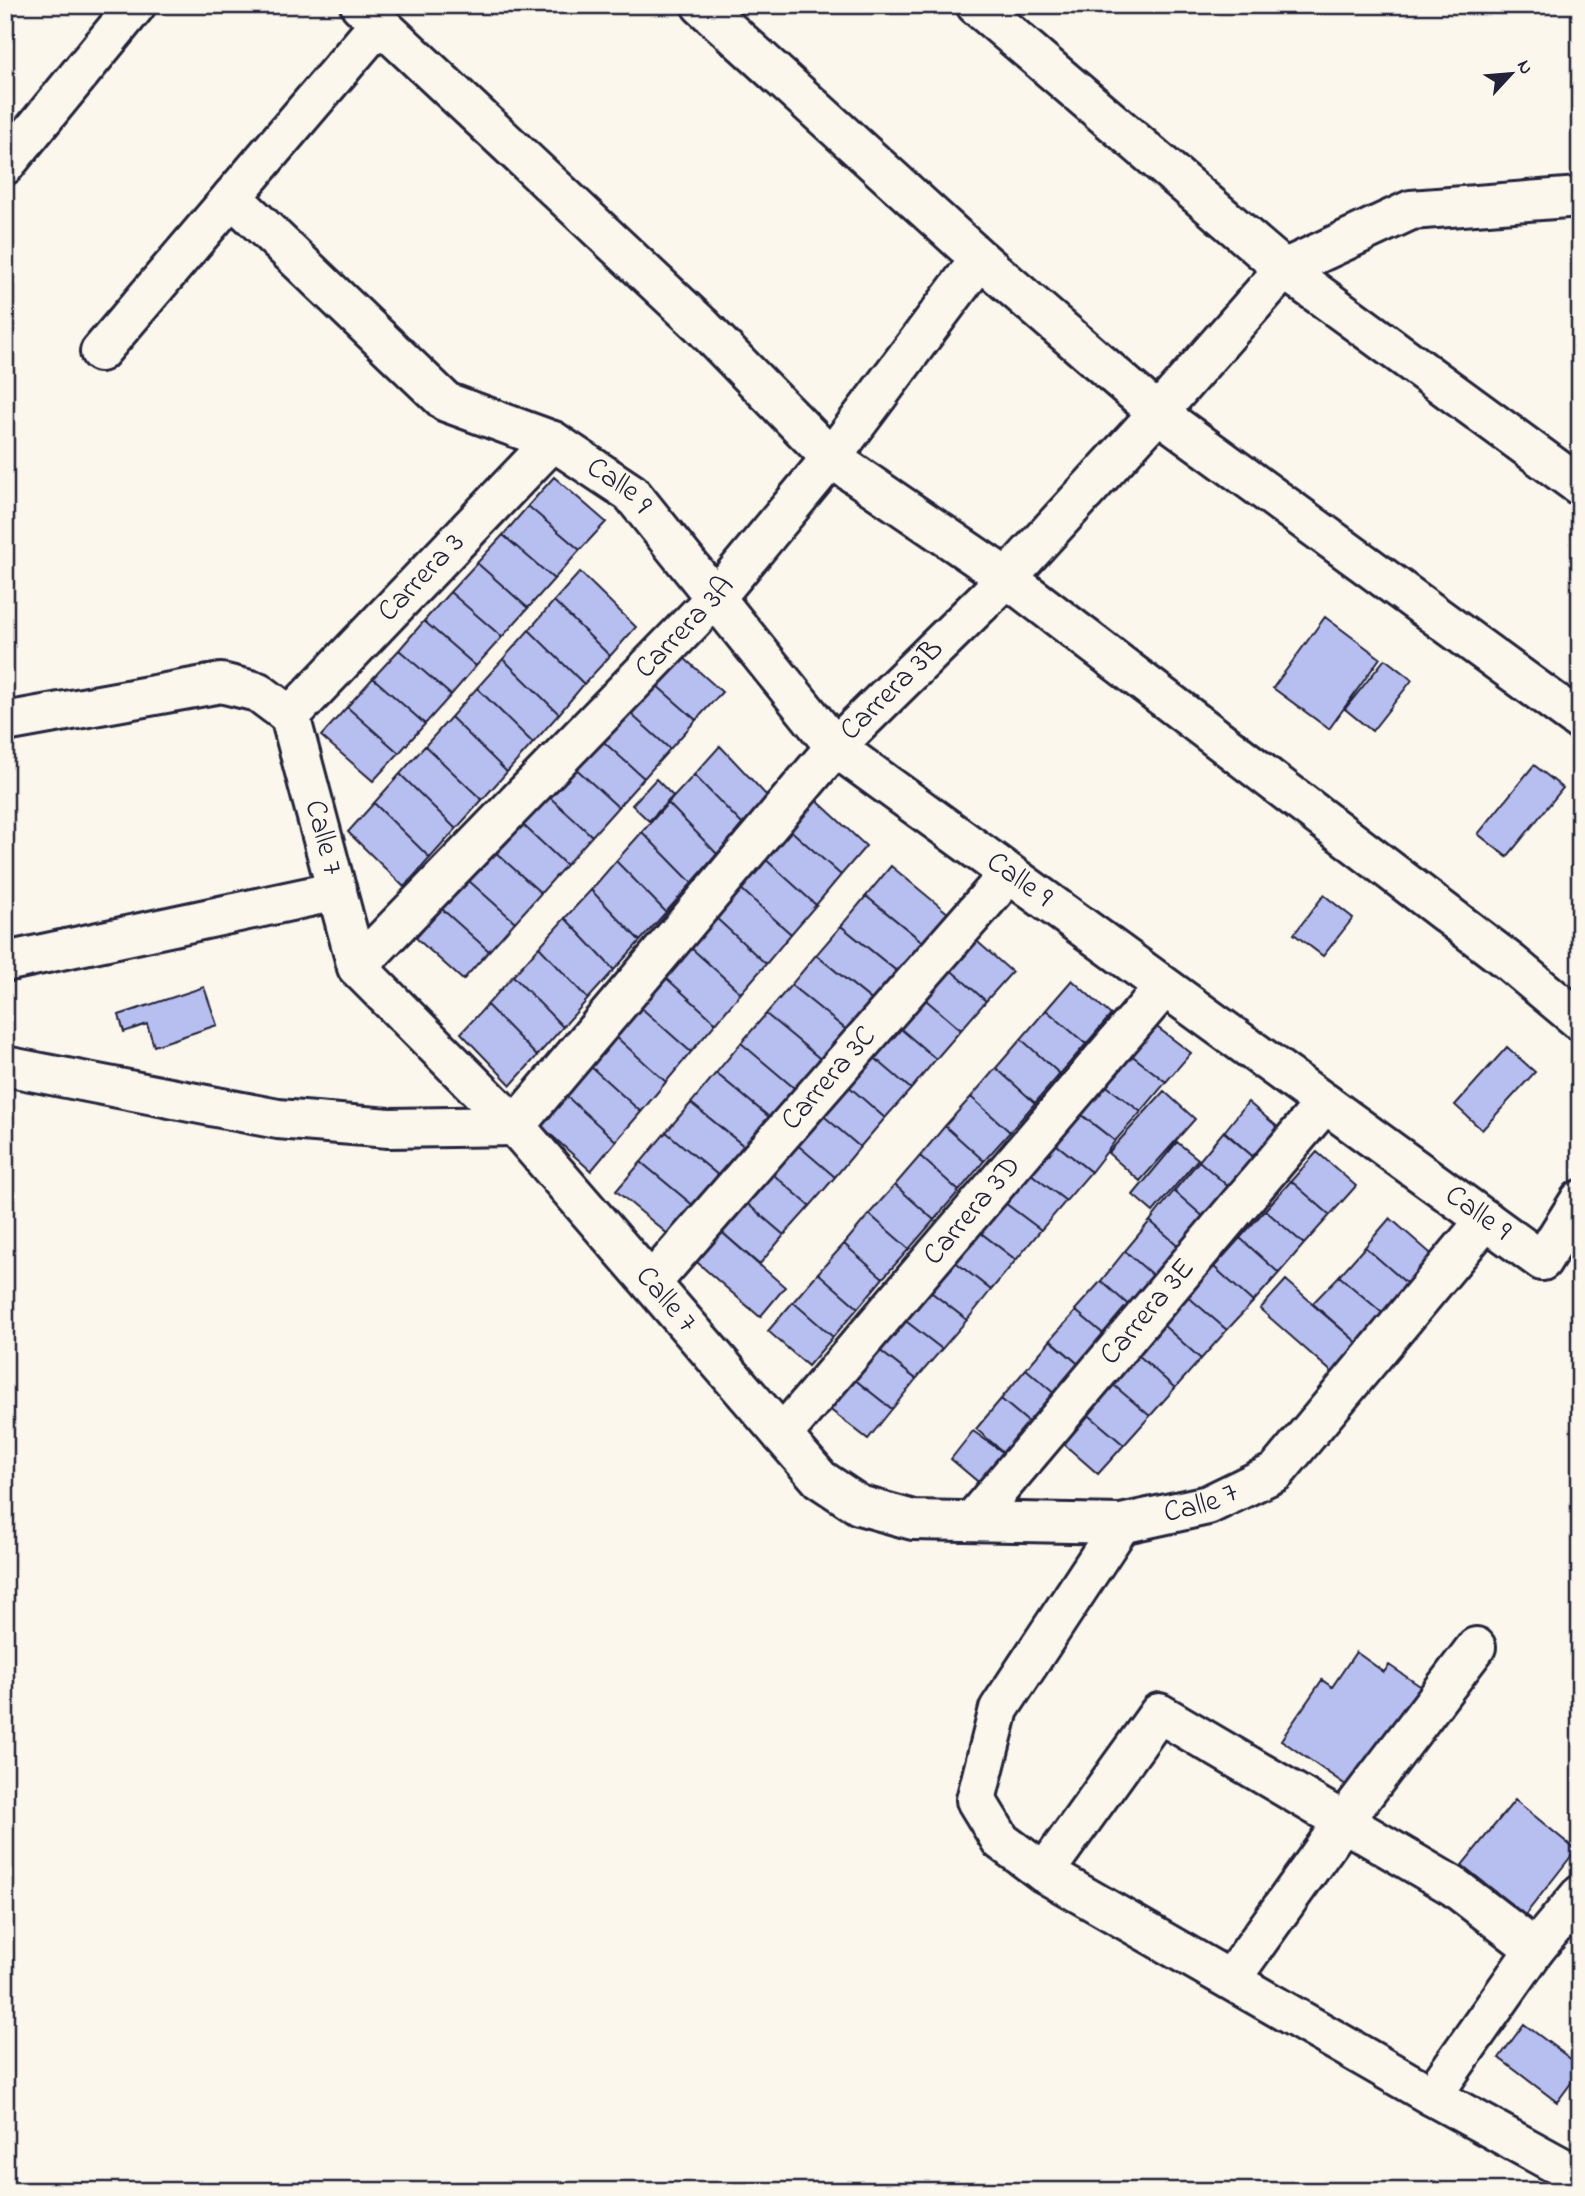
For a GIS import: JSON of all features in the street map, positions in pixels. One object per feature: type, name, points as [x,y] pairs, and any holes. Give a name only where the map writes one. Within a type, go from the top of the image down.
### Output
[{"type":"street","points":[[5,165],[136,5]]},
{"type":"street","points":[[701,5],[981,259],[1158,413],[1580,721]]},
{"type":"street","points":[[976,5],[1284,269],[1580,485]]},
{"type":"street","points":[[100,352],[232,197],[370,14],[701,325],[831,458],[1007,578],[1511,963],[1580,1021]]},
{"type":"street","name":"Calle 9","points":[[232,197],[446,402],[553,441],[631,493],[835,747],[1542,1261],[1580,1200]]},
{"type":"street","points":[[1284,269],[1410,210],[1580,197]]},
{"type":"street","name":"Carrera 3A","points":[[357,967],[716,597],[831,458],[981,259]]},
{"type":"street","name":"Carrera 3B","points":[[515,1126],[835,747],[1007,578],[1158,413],[1284,269]]},
{"type":"street","name":"Carrera 3","points":[[290,716],[553,441]]},
{"type":"street","points":[[5,722],[221,683],[258,692],[290,716]]},
{"type":"street","name":"Calle 7","points":[[290,716],[357,967],[515,1126],[820,1479],[859,1505],[913,1520],[1121,1524],[1208,1505],[1276,1472],[1486,1220]]},
{"type":"street","name":"Carrera 3C","points":[[650,1283],[1009,874]]},
{"type":"street","points":[[5,962],[337,891]]},
{"type":"street","name":"Carrera 3D","points":[[782,1435],[1164,987]]},
{"type":"street","points":[[5,1066],[278,1119],[389,1128],[515,1126]]},
{"type":"street","name":"Carrera 3E","points":[[972,1521],[1325,1103]]},
{"type":"street","points":[[1121,1524],[999,1709],[976,1800],[1001,1841],[1044,1873],[1432,2096],[1580,2177]]},
{"type":"street","points":[[1231,1979],[1344,1821],[1476,1647]]},
{"type":"street","points":[[1044,1873],[1159,1713],[1453,1886],[1535,1949]]},
{"type":"street","points":[[1432,2096],[1535,1949],[1580,1895]]},
{"type":"building","points":[[554,477],[606,522],[580,550],[528,506]]},
{"type":"building","points":[[528,506],[580,550],[554,579],[503,535]]},
{"type":"building","points":[[503,535],[554,579],[528,608],[477,563]]},
{"type":"building","points":[[477,563],[528,608],[502,637],[450,592]]},
{"type":"building","points":[[580,572],[636,627],[610,656],[554,601]]},
{"type":"building","points":[[450,592],[502,637],[476,666],[424,621]]},
{"type":"building","points":[[554,601],[610,656],[584,684],[529,630]]},
{"type":"building","points":[[1325,617],[1380,658],[1329,729],[1273,688]]},
{"type":"building","points":[[424,621],[476,666],[451,695],[399,650]]},
{"type":"building","points":[[529,630],[584,684],[559,714],[503,659]]},
{"type":"building","points":[[674,649],[722,692],[696,720],[648,678]]},
{"type":"building","points":[[399,650],[451,695],[425,724],[373,678]]},
{"type":"building","points":[[503,659],[559,714],[533,743],[477,688]]},
{"type":"building","points":[[1385,659],[1412,680],[1372,731],[1345,709]]},
{"type":"building","points":[[373,678],[425,724],[399,753],[347,707]]},
{"type":"building","points":[[648,678],[696,720],[670,749],[623,707]]},
{"type":"building","points":[[477,688],[533,743],[507,772],[451,717]]},
{"type":"building","points":[[347,707],[399,753],[373,781],[321,736]]},
{"type":"building","points":[[623,707],[670,749],[644,778],[597,736]]},
{"type":"building","points":[[451,717],[507,772],[482,800],[425,746]]},
{"type":"building","points":[[597,736],[644,778],[618,807],[571,764]]},
{"type":"building","points":[[425,746],[482,800],[456,829],[400,774]]},
{"type":"building","points":[[720,746],[768,797],[743,825],[694,775]]},
{"type":"building","points":[[571,764],[618,807],[592,836],[545,793]]},
{"type":"building","points":[[1534,765],[1563,788],[1507,857],[1478,834]]},
{"type":"building","points":[[400,774],[456,829],[430,858],[374,803]]},
{"type":"building","points":[[694,775],[743,825],[717,854],[668,803]]},
{"type":"building","points":[[656,779],[673,796],[649,821],[632,805]]},
{"type":"building","points":[[545,793],[592,836],[566,865],[520,822]]},
{"type":"building","points":[[814,798],[866,846],[841,875],[788,828]]},
{"type":"building","points":[[374,803],[430,858],[404,887],[348,832]]},
{"type":"building","points":[[668,803],[717,854],[692,883],[642,832]]},
{"type":"building","points":[[520,822],[566,865],[541,893],[494,851]]},
{"type":"building","points":[[788,828],[841,875],[816,905],[763,857]]},
{"type":"building","points":[[642,832],[692,883],[666,912],[616,861]]},
{"type":"building","points":[[494,851],[541,893],[515,922],[468,880]]},
{"type":"building","points":[[763,857],[816,905],[791,934],[739,887]]},
{"type":"building","points":[[616,861],[666,912],[640,941],[591,890]]},
{"type":"building","points":[[891,866],[949,914],[924,943],[866,896]]},
{"type":"building","points":[[468,880],[515,922],[489,951],[442,909]]},
{"type":"building","points":[[739,887],[791,934],[766,964],[714,916]]},
{"type":"building","points":[[591,890],[640,941],[614,970],[565,918]]},
{"type":"building","points":[[1324,895],[1353,918],[1323,956],[1294,934]]},
{"type":"building","points":[[866,896],[924,943],[899,973],[841,926]]},
{"type":"building","points":[[442,909],[489,951],[463,980],[416,938]]},
{"type":"building","points":[[714,916],[766,964],[741,993],[689,946]]},
{"type":"building","points":[[565,918],[614,970],[588,999],[539,947]]},
{"type":"building","points":[[841,926],[899,973],[874,1002],[816,955]]},
{"type":"building","points":[[971,936],[1012,972],[986,1001],[946,966]]},
{"type":"building","points":[[689,946],[741,993],[716,1023],[664,976]]},
{"type":"building","points":[[539,947],[588,999],[563,1027],[513,976]]},
{"type":"building","points":[[816,955],[874,1002],[849,1032],[791,985]]},
{"type":"building","points":[[946,966],[986,1001],[961,1030],[920,995]]},
{"type":"building","points":[[513,976],[563,1027],[537,1056],[487,1005]]},
{"type":"building","points":[[664,976],[716,1023],[691,1052],[639,1006]]},
{"type":"building","points":[[1072,980],[1111,1015],[1086,1044],[1046,1010]]},
{"type":"building","points":[[791,985],[849,1032],[824,1062],[766,1014]]},
{"type":"building","points":[[204,987],[217,1025],[154,1046],[147,1024],[124,1032],[119,1015]]},
{"type":"building","points":[[920,995],[961,1030],[936,1059],[895,1024]]},
{"type":"building","points":[[487,1005],[537,1056],[511,1085],[461,1033]]},
{"type":"building","points":[[639,1006],[691,1052],[666,1082],[614,1035]]},
{"type":"building","points":[[1046,1010],[1086,1044],[1060,1074],[1021,1039]]},
{"type":"building","points":[[766,1014],[824,1062],[799,1092],[741,1043]]},
{"type":"building","points":[[1145,1018],[1191,1053],[1166,1082],[1121,1047]]},
{"type":"building","points":[[895,1024],[936,1059],[911,1089],[870,1054]]},
{"type":"building","points":[[614,1035],[666,1082],[641,1112],[589,1065]]},
{"type":"building","points":[[1021,1039],[1060,1074],[1035,1103],[996,1068]]},
{"type":"building","points":[[741,1043],[799,1092],[774,1121],[716,1073]]},
{"type":"building","points":[[1121,1047],[1166,1082],[1141,1112],[1096,1078]]},
{"type":"building","points":[[1507,1047],[1535,1072],[1482,1130],[1455,1105]]},
{"type":"building","points":[[870,1054],[911,1089],[885,1118],[845,1083]]},
{"type":"building","points":[[589,1065],[641,1112],[616,1141],[564,1094]]},
{"type":"building","points":[[996,1068],[1035,1103],[1010,1132],[971,1097]]},
{"type":"building","points":[[716,1073],[774,1121],[750,1151],[691,1103]]},
{"type":"building","points":[[1096,1078],[1141,1112],[1115,1141],[1072,1107]]},
{"type":"building","points":[[845,1083],[885,1118],[860,1147],[819,1112]]},
{"type":"building","points":[[1164,1091],[1195,1119],[1140,1181],[1108,1153]]},
{"type":"building","points":[[564,1094],[616,1141],[591,1171],[539,1124]]},
{"type":"building","points":[[971,1097],[1010,1132],[984,1161],[945,1126]]},
{"type":"building","points":[[1248,1102],[1280,1129],[1256,1159],[1224,1132]]},
{"type":"building","points":[[691,1103],[750,1151],[725,1181],[666,1132]]},
{"type":"building","points":[[1072,1108],[1115,1141],[1091,1172],[1047,1137]]},
{"type":"building","points":[[819,1112],[860,1147],[835,1177],[794,1142]]},
{"type":"building","points":[[945,1126],[984,1161],[959,1191],[920,1156]]},
{"type":"building","points":[[1224,1131],[1256,1159],[1231,1189],[1199,1161]]},
{"type":"building","points":[[666,1132],[725,1181],[700,1211],[641,1162]]},
{"type":"building","points":[[1047,1137],[1091,1172],[1066,1201],[1022,1167]]},
{"type":"building","points":[[794,1142],[835,1177],[810,1206],[768,1170]]},
{"type":"building","points":[[1177,1142],[1198,1159],[1153,1212],[1133,1195]]},
{"type":"building","points":[[1317,1152],[1356,1186],[1330,1215],[1291,1181]]},
{"type":"building","points":[[920,1156],[959,1191],[934,1220],[895,1185]]},
{"type":"building","points":[[1199,1161],[1231,1189],[1206,1219],[1174,1191]]},
{"type":"building","points":[[641,1162],[700,1211],[675,1240],[616,1191]]},
{"type":"building","points":[[1022,1167],[1066,1201],[1041,1230],[997,1197]]},
{"type":"building","points":[[768,1170],[810,1206],[784,1235],[743,1200]]},
{"type":"building","points":[[1291,1181],[1330,1215],[1304,1244],[1265,1210]]},
{"type":"building","points":[[895,1185],[934,1220],[909,1249],[869,1214]]},
{"type":"building","points":[[1174,1191],[1206,1219],[1181,1248],[1150,1221]]},
{"type":"building","points":[[997,1197],[1041,1230],[1016,1260],[972,1226]]},
{"type":"building","points":[[743,1200],[784,1235],[759,1265],[718,1229]]},
{"type":"building","points":[[1265,1210],[1304,1244],[1279,1273],[1240,1238]]},
{"type":"building","points":[[869,1214],[909,1249],[883,1278],[844,1244]]},
{"type":"building","points":[[1390,1218],[1437,1259],[1412,1288],[1365,1247]]},
{"type":"building","points":[[1150,1221],[1181,1248],[1156,1278],[1125,1251]]},
{"type":"building","points":[[972,1226],[1016,1260],[991,1290],[948,1256]]},
{"type":"building","points":[[716,1227],[785,1287],[760,1317],[691,1257]]},
{"type":"building","points":[[1240,1238],[1279,1273],[1253,1302],[1214,1267]]},
{"type":"building","points":[[844,1244],[883,1278],[858,1308],[818,1273]]},
{"type":"building","points":[[1365,1247],[1412,1288],[1386,1316],[1339,1276]]},
{"type":"building","points":[[1125,1251],[1156,1278],[1132,1308],[1101,1281]]},
{"type":"building","points":[[948,1256],[991,1290],[967,1320],[922,1285]]},
{"type":"building","points":[[1214,1267],[1253,1302],[1227,1330],[1187,1296]]},
{"type":"building","points":[[818,1273],[858,1308],[833,1337],[793,1302]]},
{"type":"building","points":[[1339,1276],[1386,1316],[1360,1345],[1312,1304]]},
{"type":"building","points":[[1286,1280],[1360,1345],[1334,1374],[1260,1309]]},
{"type":"building","points":[[1101,1281],[1132,1308],[1107,1337],[1075,1310]]},
{"type":"building","points":[[923,1286],[967,1320],[942,1349],[898,1315]]},
{"type":"building","points":[[1187,1296],[1227,1330],[1201,1359],[1162,1324]]},
{"type":"building","points":[[793,1302],[833,1337],[808,1366],[768,1331]]},
{"type":"building","points":[[1076,1311],[1107,1337],[1082,1367],[1050,1340]]},
{"type":"building","points":[[898,1315],[942,1349],[916,1379],[873,1345]]},
{"type":"building","points":[[1162,1324],[1201,1359],[1175,1388],[1136,1353]]},
{"type":"building","points":[[1051,1340],[1082,1367],[1057,1396],[1026,1369]]},
{"type":"building","points":[[873,1345],[916,1379],[892,1409],[849,1375]]},
{"type":"building","points":[[1136,1353],[1175,1388],[1150,1416],[1110,1382]]},
{"type":"building","points":[[1026,1369],[1057,1396],[1033,1426],[1001,1399]]},
{"type":"building","points":[[849,1375],[892,1409],[868,1439],[823,1404]]},
{"type":"building","points":[[1110,1382],[1150,1416],[1124,1445],[1084,1411]]},
{"type":"building","points":[[1001,1399],[1033,1426],[1008,1456],[976,1429]]},
{"type":"building","points":[[1084,1411],[1124,1445],[1098,1474],[1058,1439]]},
{"type":"building","points":[[973,1431],[1008,1456],[983,1486],[951,1459]]},
{"type":"building","points":[[1356,1652],[1384,1672],[1389,1665],[1423,1688],[1353,1790],[1281,1740],[1322,1680],[1332,1687]]},
{"type":"building","points":[[1515,1800],[1576,1850],[1525,1915],[1462,1865]]},
{"type":"building","points":[[1524,2024],[1580,2066],[1580,2071],[1557,2102],[1499,2058]]}]
